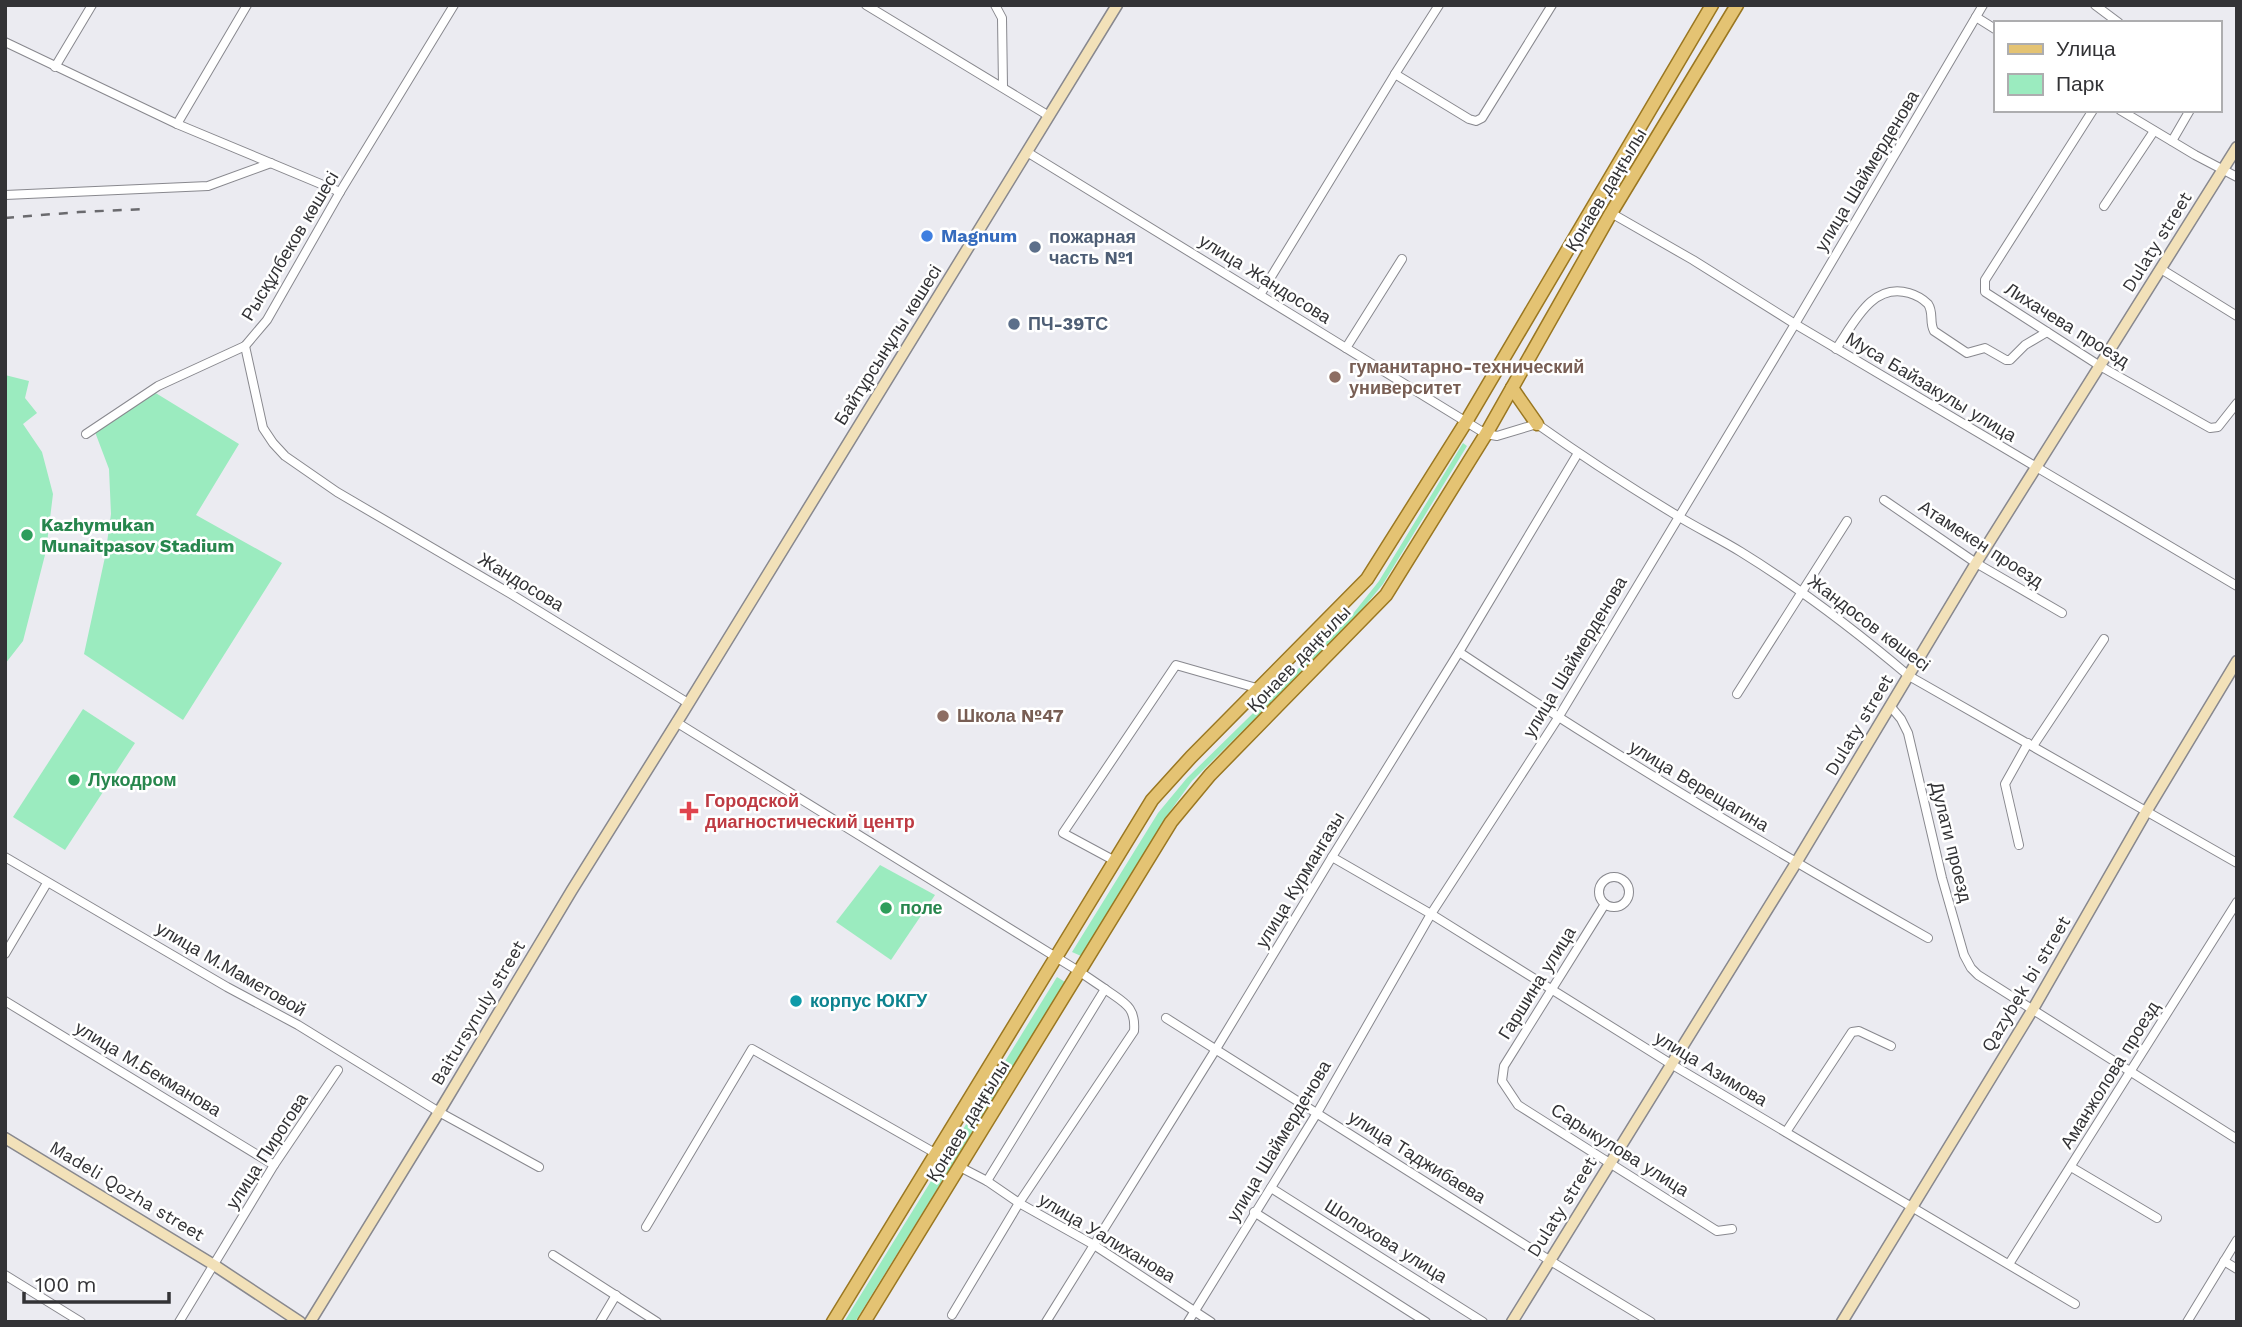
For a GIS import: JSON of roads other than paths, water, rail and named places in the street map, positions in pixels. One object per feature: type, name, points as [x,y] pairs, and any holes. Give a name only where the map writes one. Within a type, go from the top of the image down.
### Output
[{"type":"main road","name":"Байтұрсынұлы көшесі","points":[[676,722],[1117,5]]},
{"type":"main road","name":"Қонаев даңғылы","points":[[833,1322],[1152,800],[1367,579],[1466,422],[1712,5]]},
{"type":"main road","name":"Қонаев даңғылы","points":[[864,1322],[1171,822],[1210,775],[1385,595],[1486,434],[1611,214],[1737,5]]},
{"type":"main road","name":"Dulaty street","points":[[1512,1322],[1796,863],[1976,563],[2237,147]]},
{"type":"main road","points":[[1512,388],[1537,424]]},
{"type":"main road","name":"Qazybek bi street","points":[[1842,1322],[2033,1009],[2146,812],[2237,661]]},
{"type":"main road","name":"Baitursynuly street","points":[[310,1322],[676,722]]},
{"type":"main road","name":"Madeli Qozha street","points":[[5,1138],[214,1265],[300,1322]]},
{"type":"street","points":[[55,67],[92,5]]},
{"type":"street","points":[[177,124],[247,5]]},
{"type":"street","name":"Рысқұлбеков көшесі","points":[[86,434],[158,386],[245,346],[267,320],[340,192],[454,5]]},
{"type":"street","points":[[866,5],[1049,116]]},
{"type":"street","points":[[995,5],[1002,18],[1003,88]]},
{"type":"street","points":[[1260,295],[1439,5]]},
{"type":"street","points":[[1395,74],[1476,121],[1482,118],[1552,5]]},
{"type":"street","name":"улица Шаймерденова","points":[[1188,1322],[1317,1113],[1431,914],[1558,718],[1983,5]]},
{"type":"street","points":[[2095,5],[2116,21]]},
{"type":"street","points":[[1976,17],[1994,28]]},
{"type":"street","points":[[5,42],[177,124],[340,192]]},
{"type":"street","name":"Лихачева проезд","points":[[2092,112],[1984,280],[1986,292],[2100,366],[2210,428],[2218,427],[2237,403]]},
{"type":"street","points":[[2123,112],[2237,177]]},
{"type":"street","points":[[2172,141],[2189,112]]},
{"type":"street","points":[[2104,206],[2154,131]]},
{"type":"street","name":"улица Жандосова","points":[[1027,152],[1486,434]]},
{"type":"street","points":[[5,195],[208,186],[271,163]]},
{"type":"street","name":"Муса Байзакулы улица","points":[[1611,214],[1693,260],[1836,349],[2237,586]]},
{"type":"street","points":[[1346,348],[1402,259]]},
{"type":"street","points":[[2161,269],[2237,316]]},
{"type":"street","points":[[1836,349],[1874,297],[1894,290],[1915,294],[1923,300],[1932,312],[1931,326],[1934,331],[1967,353],[1985,348],[2010,360],[2025,345],[2047,332]]},
{"type":"street","name":"Жандосова","points":[[245,346],[263,428],[285,456],[337,492],[688,703]]},
{"type":"street","points":[[1486,434],[1497,436],[1537,424]]},
{"type":"street","name":"Жандосов көшесі","points":[[1537,424],[1578,453],[1741,552],[1801,592],[1909,676],[2237,863]]},
{"type":"street","name":"улица Курмангазы","points":[[1046,1322],[1216,1049],[1578,453]]},
{"type":"street","name":"Атамекен проезд","points":[[1884,500],[1976,563],[2062,613]]},
{"type":"street","points":[[1737,694],[1846,521]]},
{"type":"street","points":[[2019,845],[2004,784],[2104,639]]},
{"type":"street","name":"улица Верещагина","points":[[1459,652],[1558,718],[1796,863],[1928,938]]},
{"type":"street","points":[[1115,861],[1063,833],[1176,665],[1260,689]]},
{"type":"street","name":"Дулати проезд","points":[[1891,707],[1908,733],[1942,878],[1964,955],[1971,968],[1986,980],[2033,1009]]},
{"type":"street","points":[[676,722],[1080,972],[1132,1009],[1135,1018],[1134,1031],[1019,1203],[952,1315]]},
{"type":"street","name":"улица Азимова","points":[[1332,857],[1431,914],[1671,1064],[2075,1304]]},
{"type":"street","name":"улица М.Маметовой","points":[[5,858],[227,987],[298,1024],[439,1112],[539,1167]]},
{"type":"street","points":[[5,954],[47,883]]},
{"type":"street","name":"Аманжолова проезд","points":[[2008,1264],[2237,902]]},
{"type":"street","name":"Гаршина улица","points":[[1502,1081],[1504,1066],[1605,904]]},
{"type":"street","points":[[986,1181],[1105,989]]},
{"type":"street","name":"улица М.Бекманова","points":[[5,1000],[274,1165]]},
{"type":"street","points":[[2033,1009],[2237,1139]]},
{"type":"street","name":"улица Таджибаева","points":[[1166,1018],[1651,1322]]},
{"type":"street","points":[[1786,1132],[1852,1032],[1859,1031],[1891,1046]]},
{"type":"street","points":[[646,1227],[752,1049],[935,1153]]},
{"type":"street","name":"улица Пирогова","points":[[179,1322],[274,1165],[338,1070]]},
{"type":"street","name":"Сарыкулова улица","points":[[1502,1081],[1518,1105],[1717,1231],[1732,1229]]},
{"type":"street","name":"улица Уалиханова","points":[[960,1167],[1094,1245],[1211,1322]]},
{"type":"street","points":[[2071,1167],[2157,1218]]},
{"type":"street","name":"Шолохова улица","points":[[1271,1188],[1483,1322]]},
{"type":"street","points":[[1254,1212],[1426,1322]]},
{"type":"street","points":[[2187,1322],[2237,1240]]},
{"type":"street","points":[[553,1255],[657,1322]]},
{"type":"street","points":[[2224,1261],[2237,1269]]},
{"type":"street","points":[[5,1275],[81,1322]]},
{"type":"street","points":[[600,1322],[616,1295]]},
{"type":"railway","points":[[5,218],[145,209]]},
{"type":"place","name":"Magnum","points":[[927,236]]},
{"type":"place","name":"пожарная часть №1","points":[[1035,247]]},
{"type":"place","name":"ПЧ-39ТС","points":[[1014,324]]},
{"type":"place","name":"гуманитарно-технический университет","points":[[1335,377]]},
{"type":"place","name":"Kazhymukan Munaitpasov Stadium","points":[[27,535]]},
{"type":"place","name":"Школа №47","points":[[943,716]]},
{"type":"place","name":"Лукодром","points":[[74,780]]},
{"type":"place","name":"Городской диагностический центр","points":[[689,811]]},
{"type":"place","name":"поле","points":[[886,908]]},
{"type":"place","name":"корпус ЮКГУ","points":[[796,1001]]}]
